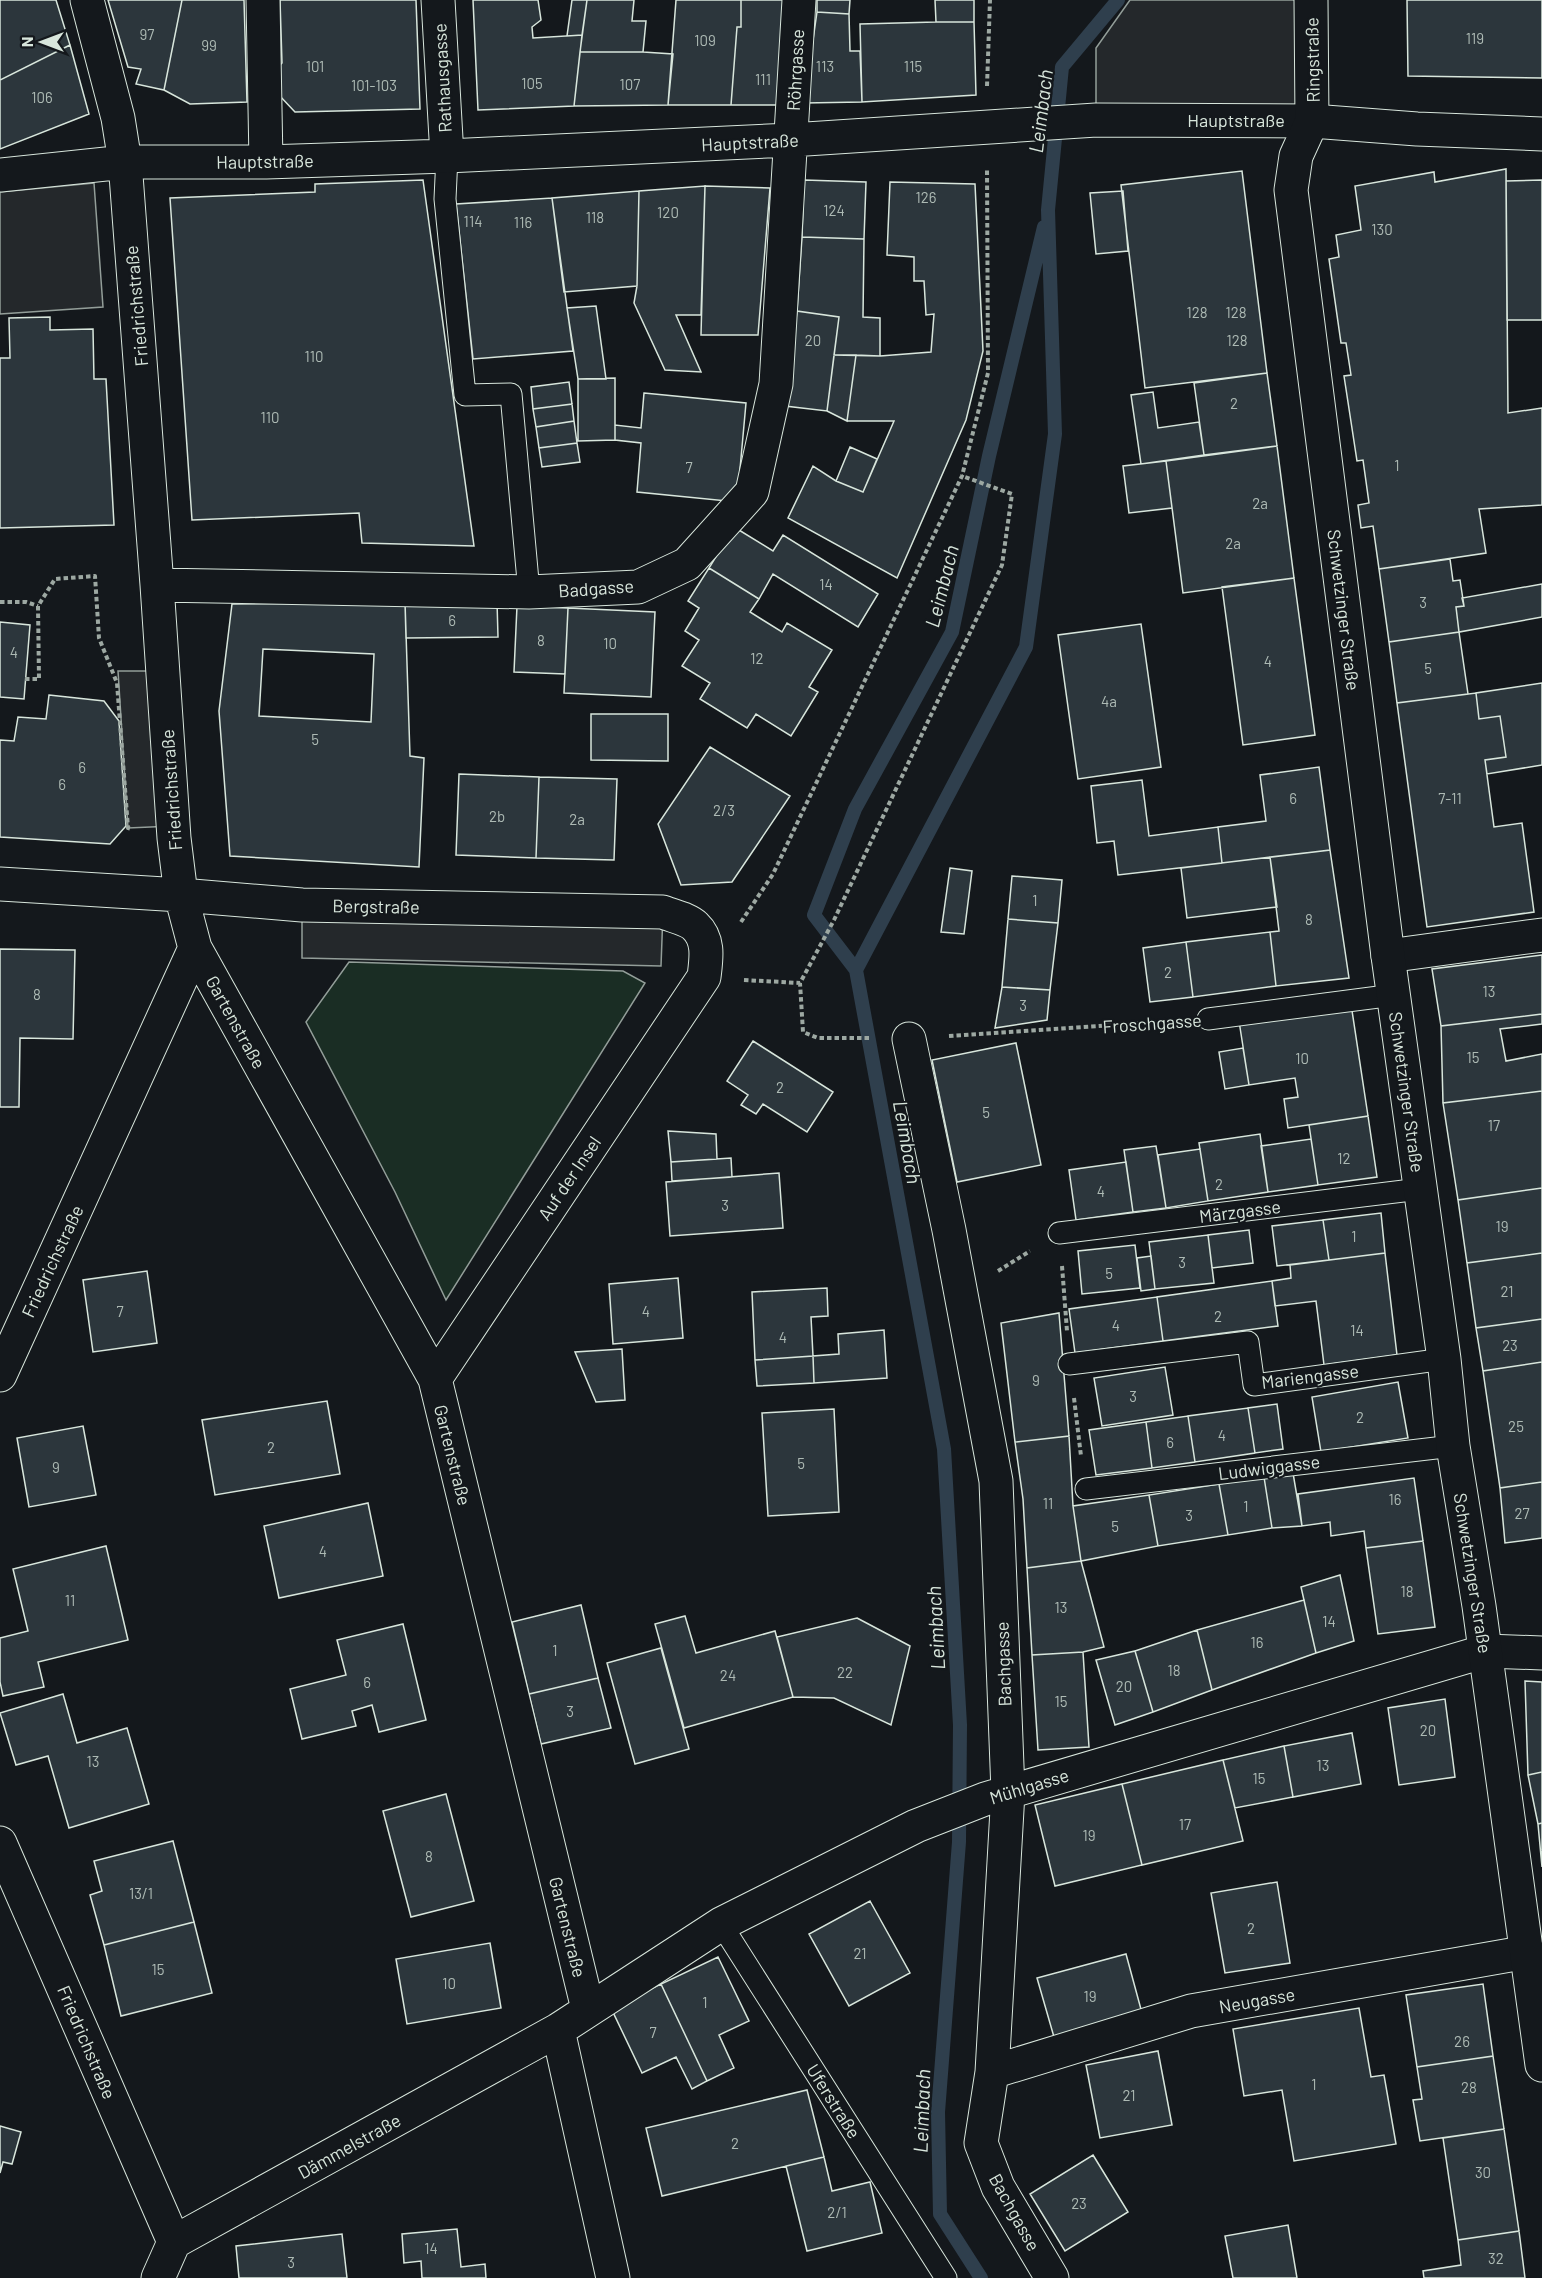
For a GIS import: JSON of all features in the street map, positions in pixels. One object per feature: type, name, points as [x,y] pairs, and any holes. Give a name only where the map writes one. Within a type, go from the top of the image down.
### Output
[{"type":"street","points":[[87,0],[118,118],[124,162]]},
{"type":"street","points":[[263,0],[266,162]]},
{"type":"street","name":"Rathausgasse","points":[[438,0],[447,156]]},
{"type":"street","name":"Röhrgasse","points":[[790,154],[799,0]]},
{"type":"street","name":"Ringstraße","points":[[1311,0],[1312,121]]},
{"type":"street","name":"Hauptstraße","points":[[0,175],[124,162],[266,162],[447,156],[790,154],[991,127],[1096,120],[1312,121],[1417,129],[1542,134]]},
{"type":"street","name":"Schwetzinger Straße","points":[[1312,121],[1296,156],[1292,190],[1388,956],[1444,1359],[1453,1446],[1486,1651],[1542,2065]]},
{"type":"street","name":"Badgasse","points":[[157,585],[529,592],[638,587],[687,564],[752,492],[776,384],[790,154]]},
{"type":"street","name":"Friedrichstraße","points":[[0,1375],[195,948],[181,894],[174,838],[124,162]]},
{"type":"street","name":"Bergstraße","points":[[0,884],[181,894],[303,905],[663,912],[694,925],[703,937],[707,952],[704,977]]},
{"type":"street","points":[[1388,956],[1542,935]]},
{"type":"street","name":"Gartenstraße","points":[[195,948],[435,1379],[588,2009]]},
{"type":"street","name":"Auf der Insel","points":[[435,1379],[704,977]]},
{"type":"street","name":"Bachgasse","points":[[909,1039],[961,1293],[996,1481],[997,1796],[992,2072],[981,2144],[998,2187],[1052,2278]]},
{"type":"street","name":"Mühlgasse","points":[[558,2030],[721,1924],[916,1826],[997,1796],[1486,1651],[1542,1653]]},
{"type":"street","name":"Friedrichstraße","points":[[0,1843],[174,2242]]},
{"type":"street","name":"Neugasse","points":[[992,2072],[1191,2011],[1528,1952]]},
{"type":"street","points":[[558,2030],[613,2278]]},
{"type":"street","name":"Dämmelstraße","points":[[174,2242],[558,2030]]},
{"type":"street","points":[[158,2278],[174,2242]]},
{"type":"lane","points":[[447,156],[445,199],[465,395],[511,394],[529,592]]},
{"type":"lane","name":"Froschgasse","points":[[1208,1019],[1394,995]]},
{"type":"lane","name":"Märzgasse","points":[[1059,1233],[1420,1189]]},
{"type":"lane","name":"Mariengasse","points":[[1069,1364],[1248,1342],[1254,1385],[1444,1359]]},
{"type":"lane","name":"Ludwiggasse","points":[[1086,1488],[1453,1446]]},
{"type":"lane","name":"Uferstraße","points":[[721,1924],[946,2278]]},
{"type":"path","points":[[704,977],[773,874],[962,476],[988,373],[990,0]]},
{"type":"path","points":[[872,1038],[818,1038],[803,1032],[800,983],[834,920],[1002,565],[1012,494],[962,476]]},
{"type":"path","points":[[25,679],[39,679],[38,606],[56,579],[95,576],[99,638],[117,683],[128,828],[174,838]]},
{"type":"path","points":[[0,602],[26,602],[38,606]]},
{"type":"path","points":[[704,977],[800,983]]},
{"type":"path","name":"Froschgasse","points":[[909,1039],[1208,1019]]},
{"type":"path","points":[[961,1293],[1059,1233]]},
{"type":"green space","points":[[349,962],[623,971],[645,983],[446,1300],[395,1192],[306,1022]]},
{"type":"shaded area","points":[[1130,0],[1311,0],[1312,121],[1096,120],[1096,48]]},
{"type":"shaded area","points":[[94,183],[103,307],[0,314],[0,192]]},
{"type":"shaded area","points":[[118,671],[163,671],[173,826],[128,828]]},
{"type":"shaded area","points":[[302,905],[663,912],[661,966],[302,958]]},
{"type":"building","points":[[0,0],[56,0],[70,45],[0,80]]},
{"type":"building","points":[[108,0],[182,0],[164,90],[136,84],[141,69],[128,67]]},
{"type":"building","points":[[182,0],[244,0],[247,102],[190,104],[164,90]]},
{"type":"building","points":[[280,0],[416,0],[420,109],[295,112],[278,94],[278,67],[282,63]]},
{"type":"building","points":[[473,0],[538,0],[541,20],[532,27],[533,38],[582,35],[574,106],[478,110]]},
{"type":"building","points":[[572,0],[587,0],[582,35],[567,36]]},
{"type":"building","points":[[587,0],[634,0],[632,21],[646,21],[643,52],[580,52]]},
{"type":"building","points":[[676,0],[741,0],[741,27],[737,27],[731,105],[668,105]]},
{"type":"building","points":[[741,0],[786,0],[783,105],[731,105],[737,27],[741,27]]},
{"type":"building","points":[[817,0],[850,0],[849,14],[817,12]]},
{"type":"building","points":[[935,0],[974,0],[974,22],[936,22]]},
{"type":"building","points":[[1407,0],[1542,0],[1542,78],[1408,76]]},
{"type":"building","points":[[817,12],[849,14],[850,51],[860,51],[862,102],[804,103]]},
{"type":"building","points":[[974,22],[976,95],[862,102],[860,24]]},
{"type":"building","points":[[70,45],[89,114],[0,149],[0,80]]},
{"type":"building","points":[[580,52],[673,54],[668,105],[574,106]]},
{"type":"building","points":[[1506,169],[1508,413],[1542,408],[1542,505],[1479,509],[1486,553],[1379,569],[1373,526],[1361,528],[1358,505],[1369,503],[1363,460],[1357,461],[1344,376],[1351,375],[1346,343],[1341,343],[1329,259],[1339,257],[1336,235],[1361,230],[1355,186],[1434,172],[1435,182]]},
{"type":"building","points":[[1242,171],[1267,373],[1145,388],[1121,185]]},
{"type":"building","points":[[423,180],[474,546],[362,543],[359,513],[192,520],[170,198],[315,192],[315,184]]},
{"type":"building","points":[[804,180],[866,182],[864,239],[802,237]]},
{"type":"building","points":[[1542,180],[1542,320],[1507,320],[1506,181]]},
{"type":"building","points":[[890,182],[975,184],[983,351],[966,420],[897,578],[788,518],[813,466],[836,481],[863,492],[894,421],[847,421],[856,355],[880,356],[931,352],[934,314],[926,315],[924,281],[914,281],[914,257],[887,255]]},
{"type":"building","points":[[705,186],[701,315],[676,315],[701,372],[665,370],[634,303],[637,286],[639,191]]},
{"type":"building","points":[[705,186],[770,188],[758,335],[701,335]]},
{"type":"building","points":[[639,191],[637,286],[564,292],[552,198]]},
{"type":"building","points":[[1123,191],[1128,251],[1096,254],[1090,193]]},
{"type":"building","points":[[552,198],[573,351],[473,359],[456,204]]},
{"type":"building","points":[[802,237],[864,239],[863,317],[880,318],[880,356],[834,355],[839,317],[797,311]]},
{"type":"building","points":[[596,306],[606,379],[578,379],[567,308]]},
{"type":"building","points":[[797,311],[839,317],[827,411],[785,406]]},
{"type":"building","points":[[50,317],[50,330],[93,329],[94,379],[106,379],[114,525],[0,528],[0,358],[10,358],[9,318]]},
{"type":"building","points":[[834,355],[856,355],[847,421],[827,411]]},
{"type":"building","points":[[1267,373],[1277,446],[1204,455],[1194,383]]},
{"type":"building","points":[[615,378],[615,440],[578,441],[578,379]]},
{"type":"building","points":[[569,382],[572,404],[533,409],[531,387]]},
{"type":"building","points":[[1153,392],[1158,428],[1199,422],[1204,455],[1141,464],[1131,395]]},
{"type":"building","points":[[644,393],[746,403],[737,502],[637,492],[641,443],[615,440],[615,425],[641,428]]},
{"type":"building","points":[[572,404],[574,421],[536,427],[533,409]]},
{"type":"building","points":[[574,421],[577,443],[539,448],[536,427]]},
{"type":"building","points":[[577,443],[580,462],[542,467],[539,448]]},
{"type":"building","points":[[1277,446],[1294,578],[1183,593],[1166,461]]},
{"type":"building","points":[[850,447],[877,459],[863,492],[836,481]]},
{"type":"building","points":[[1166,461],[1172,508],[1129,513],[1123,466]]},
{"type":"building","points":[[734,527],[773,551],[783,535],[878,594],[858,627],[773,574],[759,599],[709,568]]},
{"type":"building","points":[[1450,559],[1453,581],[1460,580],[1464,606],[1456,607],[1459,632],[1389,642],[1379,569]]},
{"type":"building","points":[[709,568],[759,599],[750,612],[782,632],[787,623],[832,650],[809,687],[818,692],[791,736],[756,714],[747,728],[700,699],[710,683],[682,666],[699,640],[685,631],[699,608],[688,601]]},
{"type":"building","points":[[1294,578],[1315,735],[1243,745],[1222,587]]},
{"type":"building","points":[[1542,584],[1542,617],[1459,632],[1456,607],[1464,606],[1462,598]]},
{"type":"building","points":[[497,601],[498,637],[406,638],[405,602]]},
{"type":"building","points":[[405,602],[410,756],[424,758],[419,867],[230,856],[219,711],[232,604]],"holes":[[[263,649],[374,654],[371,722],[259,716]]]},
{"type":"building","points":[[517,606],[568,608],[565,674],[514,672]]},
{"type":"building","points":[[568,608],[655,612],[651,697],[564,693]]},
{"type":"building","points":[[0,622],[30,625],[24,699],[0,697]]},
{"type":"building","points":[[1141,624],[1161,767],[1078,779],[1058,635]]},
{"type":"building","points":[[1459,632],[1468,694],[1397,703],[1389,642]]},
{"type":"building","points":[[1542,683],[1542,765],[1487,774],[1485,760],[1506,757],[1500,716],[1479,719],[1476,693]]},
{"type":"building","points":[[1476,693],[1479,719],[1500,716],[1506,757],[1485,760],[1494,827],[1522,823],[1534,912],[1427,927],[1397,703]]},
{"type":"building","points":[[49,695],[104,701],[119,721],[126,826],[110,844],[0,837],[0,740],[14,741],[18,717],[46,719]]},
{"type":"building","points":[[591,714],[668,714],[668,761],[591,760]]},
{"type":"building","points":[[710,747],[790,796],[732,882],[681,885],[658,824]]},
{"type":"building","points":[[1319,767],[1330,850],[1222,863],[1218,827],[1266,821],[1260,775]]},
{"type":"building","points":[[459,774],[539,777],[536,858],[456,855]]},
{"type":"building","points":[[539,777],[617,779],[614,860],[536,858]]},
{"type":"building","points":[[1142,780],[1149,836],[1218,827],[1222,863],[1118,875],[1114,841],[1097,843],[1091,786]]},
{"type":"building","points":[[1330,850],[1349,978],[1276,986],[1270,932],[1279,931],[1270,857]]},
{"type":"building","points":[[1270,857],[1277,907],[1187,918],[1181,868]]},
{"type":"building","points":[[950,868],[972,871],[964,934],[941,932]]},
{"type":"building","points":[[1012,876],[1062,880],[1058,923],[1008,919]]},
{"type":"building","points":[[1008,919],[1058,923],[1050,990],[1002,987]]},
{"type":"building","points":[[1270,932],[1276,986],[1193,997],[1186,942]]},
{"type":"building","points":[[1186,942],[1193,997],[1150,1002],[1143,948]]},
{"type":"building","points":[[0,949],[75,950],[73,1039],[20,1038],[19,1107],[0,1107]]},
{"type":"building","points":[[1542,955],[1542,1014],[1441,1026],[1432,969]]},
{"type":"building","points":[[1002,987],[1050,990],[1047,1020],[995,1028]]},
{"type":"building","points":[[1351,1004],[1368,1116],[1288,1128],[1284,1099],[1298,1097],[1295,1078],[1249,1085],[1239,1021]]},
{"type":"building","points":[[1542,1014],[1542,1024],[1500,1029],[1506,1061],[1542,1054],[1542,1091],[1443,1103],[1441,1026]]},
{"type":"building","points":[[753,1041],[833,1092],[807,1132],[763,1104],[756,1114],[741,1105],[748,1095],[727,1081]]},
{"type":"building","points":[[1016,1043],[1041,1165],[957,1182],[932,1060]]},
{"type":"building","points":[[1243,1048],[1249,1085],[1225,1089],[1219,1052]]},
{"type":"building","points":[[1542,1091],[1542,1188],[1458,1200],[1443,1103]]},
{"type":"building","points":[[1368,1116],[1377,1177],[1318,1185],[1309,1125]]},
{"type":"building","points":[[668,1131],[716,1134],[717,1159],[671,1162]]},
{"type":"building","points":[[1260,1134],[1268,1192],[1208,1201],[1199,1143]]},
{"type":"building","points":[[1311,1139],[1318,1185],[1268,1192],[1261,1146]]},
{"type":"building","points":[[1156,1146],[1166,1208],[1133,1212],[1124,1150]]},
{"type":"building","points":[[1200,1149],[1208,1201],[1166,1208],[1158,1155]]},
{"type":"building","points":[[731,1158],[732,1177],[672,1181],[671,1162]]},
{"type":"building","points":[[1126,1162],[1133,1212],[1076,1220],[1069,1170]]},
{"type":"building","points":[[779,1173],[783,1228],[670,1236],[666,1182]]},
{"type":"building","points":[[1542,1188],[1542,1253],[1467,1263],[1458,1200]]},
{"type":"building","points":[[1381,1213],[1385,1253],[1329,1260],[1323,1220]]},
{"type":"building","points":[[1323,1220],[1329,1260],[1277,1266],[1272,1226]]},
{"type":"building","points":[[1249,1230],[1253,1263],[1212,1268],[1208,1235]]},
{"type":"building","points":[[1208,1235],[1214,1283],[1155,1289],[1149,1242]]},
{"type":"building","points":[[1135,1245],[1140,1288],[1082,1294],[1078,1251]]},
{"type":"building","points":[[1385,1253],[1397,1355],[1324,1365],[1316,1301],[1275,1306],[1272,1281],[1291,1278],[1290,1265]]},
{"type":"building","points":[[1542,1253],[1542,1319],[1476,1328],[1467,1263]]},
{"type":"building","points":[[1151,1256],[1155,1289],[1141,1291],[1137,1258]]},
{"type":"building","points":[[147,1271],[157,1343],[93,1352],[83,1280]]},
{"type":"building","points":[[678,1278],[683,1338],[613,1344],[609,1284]]},
{"type":"building","points":[[1272,1281],[1278,1326],[1163,1341],[1157,1297]]},
{"type":"building","points":[[827,1288],[828,1316],[811,1317],[813,1356],[755,1360],[752,1292]]},
{"type":"building","points":[[1157,1297],[1163,1341],[1075,1353],[1069,1309]]},
{"type":"building","points":[[1059,1313],[1069,1436],[1015,1442],[1001,1323]]},
{"type":"building","points":[[1542,1319],[1542,1362],[1483,1371],[1476,1328]]},
{"type":"building","points":[[884,1330],[887,1378],[814,1383],[813,1356],[839,1354],[838,1334]]},
{"type":"building","points":[[622,1349],[625,1400],[596,1402],[575,1352]]},
{"type":"building","points":[[813,1356],[814,1383],[757,1386],[755,1360]]},
{"type":"building","points":[[1542,1362],[1542,1482],[1500,1488],[1483,1371]]},
{"type":"building","points":[[1165,1367],[1173,1415],[1102,1426],[1094,1378]]},
{"type":"building","points":[[1398,1382],[1408,1438],[1321,1452],[1312,1397]]},
{"type":"building","points":[[327,1401],[340,1474],[215,1495],[202,1420]]},
{"type":"building","points":[[1277,1404],[1283,1449],[1255,1453],[1248,1408]]},
{"type":"building","points":[[1248,1408],[1255,1453],[1195,1462],[1188,1416]]},
{"type":"building","points":[[834,1409],[839,1512],[768,1516],[762,1413]]},
{"type":"building","points":[[1188,1416],[1195,1462],[1152,1468],[1146,1422]]},
{"type":"building","points":[[1146,1422],[1152,1468],[1096,1475],[1089,1430]]},
{"type":"building","points":[[83,1426],[96,1495],[29,1507],[17,1438]]},
{"type":"building","points":[[1069,1436],[1073,1506],[1081,1561],[1027,1568],[1023,1499],[1015,1442]]},
{"type":"building","points":[[1293,1473],[1302,1526],[1272,1528],[1264,1477]]},
{"type":"building","points":[[1264,1477],[1272,1528],[1228,1535],[1219,1484]]},
{"type":"building","points":[[1414,1478],[1423,1541],[1366,1548],[1364,1531],[1331,1536],[1330,1522],[1302,1526],[1298,1494]]},
{"type":"building","points":[[1542,1482],[1542,1538],[1505,1543],[1500,1488]]},
{"type":"building","points":[[1219,1484],[1228,1535],[1158,1546],[1149,1495]]},
{"type":"building","points":[[1149,1495],[1158,1546],[1081,1561],[1073,1506]]},
{"type":"building","points":[[368,1503],[383,1576],[279,1598],[264,1526]]},
{"type":"building","points":[[1423,1541],[1435,1627],[1378,1634],[1366,1548]]},
{"type":"building","points":[[106,1546],[128,1640],[38,1662],[44,1687],[3,1696],[0,1682],[0,1638],[28,1631],[13,1569]]},
{"type":"building","points":[[1081,1561],[1104,1647],[1083,1652],[1032,1655],[1027,1568]]},
{"type":"building","points":[[1340,1575],[1354,1641],[1316,1653],[1301,1587]]},
{"type":"building","points":[[1304,1600],[1316,1653],[1212,1690],[1197,1630]]},
{"type":"building","points":[[581,1605],[598,1678],[529,1694],[512,1622]]},
{"type":"building","points":[[685,1616],[696,1653],[775,1631],[793,1697],[684,1728],[655,1624]]},
{"type":"building","points":[[857,1618],[910,1646],[891,1725],[834,1698],[793,1697],[777,1637]]},
{"type":"building","points":[[403,1624],[426,1720],[379,1732],[372,1705],[352,1711],[356,1726],[302,1739],[290,1689],[346,1675],[337,1640]]},
{"type":"building","points":[[1197,1630],[1212,1690],[1153,1712],[1135,1651]]},
{"type":"building","points":[[661,1648],[689,1749],[635,1764],[607,1663]]},
{"type":"building","points":[[1135,1651],[1153,1712],[1115,1725],[1096,1660]]},
{"type":"building","points":[[1083,1652],[1089,1747],[1038,1750],[1032,1655]]},
{"type":"building","points":[[598,1678],[611,1728],[541,1744],[529,1694]]},
{"type":"building","points":[[1525,1681],[1542,1682],[1542,1772],[1528,1775]]},
{"type":"building","points":[[63,1694],[77,1743],[127,1728],[149,1804],[69,1828],[48,1756],[16,1765],[0,1713]]},
{"type":"building","points":[[1445,1699],[1455,1777],[1399,1785],[1388,1708]]},
{"type":"building","points":[[1352,1733],[1361,1784],[1293,1797],[1284,1746]]},
{"type":"building","points":[[1284,1746],[1293,1797],[1235,1808],[1223,1760]]},
{"type":"building","points":[[1223,1760],[1243,1841],[1142,1865],[1122,1784]]},
{"type":"building","points":[[1542,1772],[1542,1823],[1538,1824],[1528,1775]]},
{"type":"building","points":[[1122,1784],[1142,1865],[1055,1886],[1035,1805]]},
{"type":"building","points":[[446,1794],[474,1901],[411,1917],[383,1811]]},
{"type":"building","points":[[1542,1823],[1542,1867],[1538,1824]]},
{"type":"building","points":[[173,1841],[194,1922],[104,1945],[90,1895],[102,1891],[94,1861]]},
{"type":"building","points":[[1277,1882],[1290,1963],[1225,1973],[1211,1893]]},
{"type":"building","points":[[870,1901],[910,1973],[849,2006],[809,1934]]},
{"type":"building","points":[[194,1922],[212,1993],[121,2016],[104,1945]]},
{"type":"building","points":[[490,1943],[501,2008],[407,2024],[396,1959]]},
{"type":"building","points":[[1126,1954],[1142,2013],[1054,2037],[1037,1978]]},
{"type":"building","points":[[718,1957],[749,2021],[719,2035],[734,2068],[707,2081],[661,1984]]},
{"type":"building","points":[[661,1984],[707,2081],[692,2089],[676,2057],[642,2073],[611,2008]]},
{"type":"building","points":[[1483,1984],[1493,2056],[1417,2067],[1406,1995]]},
{"type":"building","points":[[1359,2008],[1371,2077],[1384,2075],[1396,2144],[1294,2161],[1282,2090],[1244,2096],[1233,2029]]},
{"type":"building","points":[[1158,2051],[1172,2125],[1100,2138],[1086,2065]]},
{"type":"building","points":[[1493,2056],[1504,2129],[1420,2141],[1413,2100],[1422,2099],[1417,2067]]},
{"type":"building","points":[[807,2090],[824,2157],[662,2196],[646,2128]]},
{"type":"building","points":[[0,2126],[21,2132],[12,2164],[3,2162],[0,2173]]},
{"type":"building","points":[[1504,2129],[1519,2231],[1458,2240],[1443,2138]]},
{"type":"building","points":[[1093,2155],[1128,2212],[1065,2251],[1030,2194]]},
{"type":"building","points":[[824,2157],[832,2191],[870,2182],[882,2233],[807,2251],[786,2166]]},
{"type":"building","points":[[1288,2225],[1297,2278],[1233,2278],[1225,2236]]},
{"type":"building","points":[[457,2229],[461,2267],[485,2264],[486,2278],[422,2278],[421,2261],[404,2263],[402,2234]]},
{"type":"building","points":[[1519,2231],[1525,2278],[1424,2278],[1423,2271],[1461,2265],[1458,2240]]},
{"type":"building","points":[[342,2234],[347,2278],[239,2278],[236,2246]]},
{"type":"waterway","name":"Leimbach","points":[[981,2278],[940,2214],[938,2112],[959,1842],[960,1725],[944,1449],[856,970],[1026,647],[1055,434],[1048,210],[1062,67],[1118,0]]},
{"type":"waterway","name":"Leimbach","points":[[856,970],[814,915],[855,809],[952,632],[989,456],[1044,227]]}]
